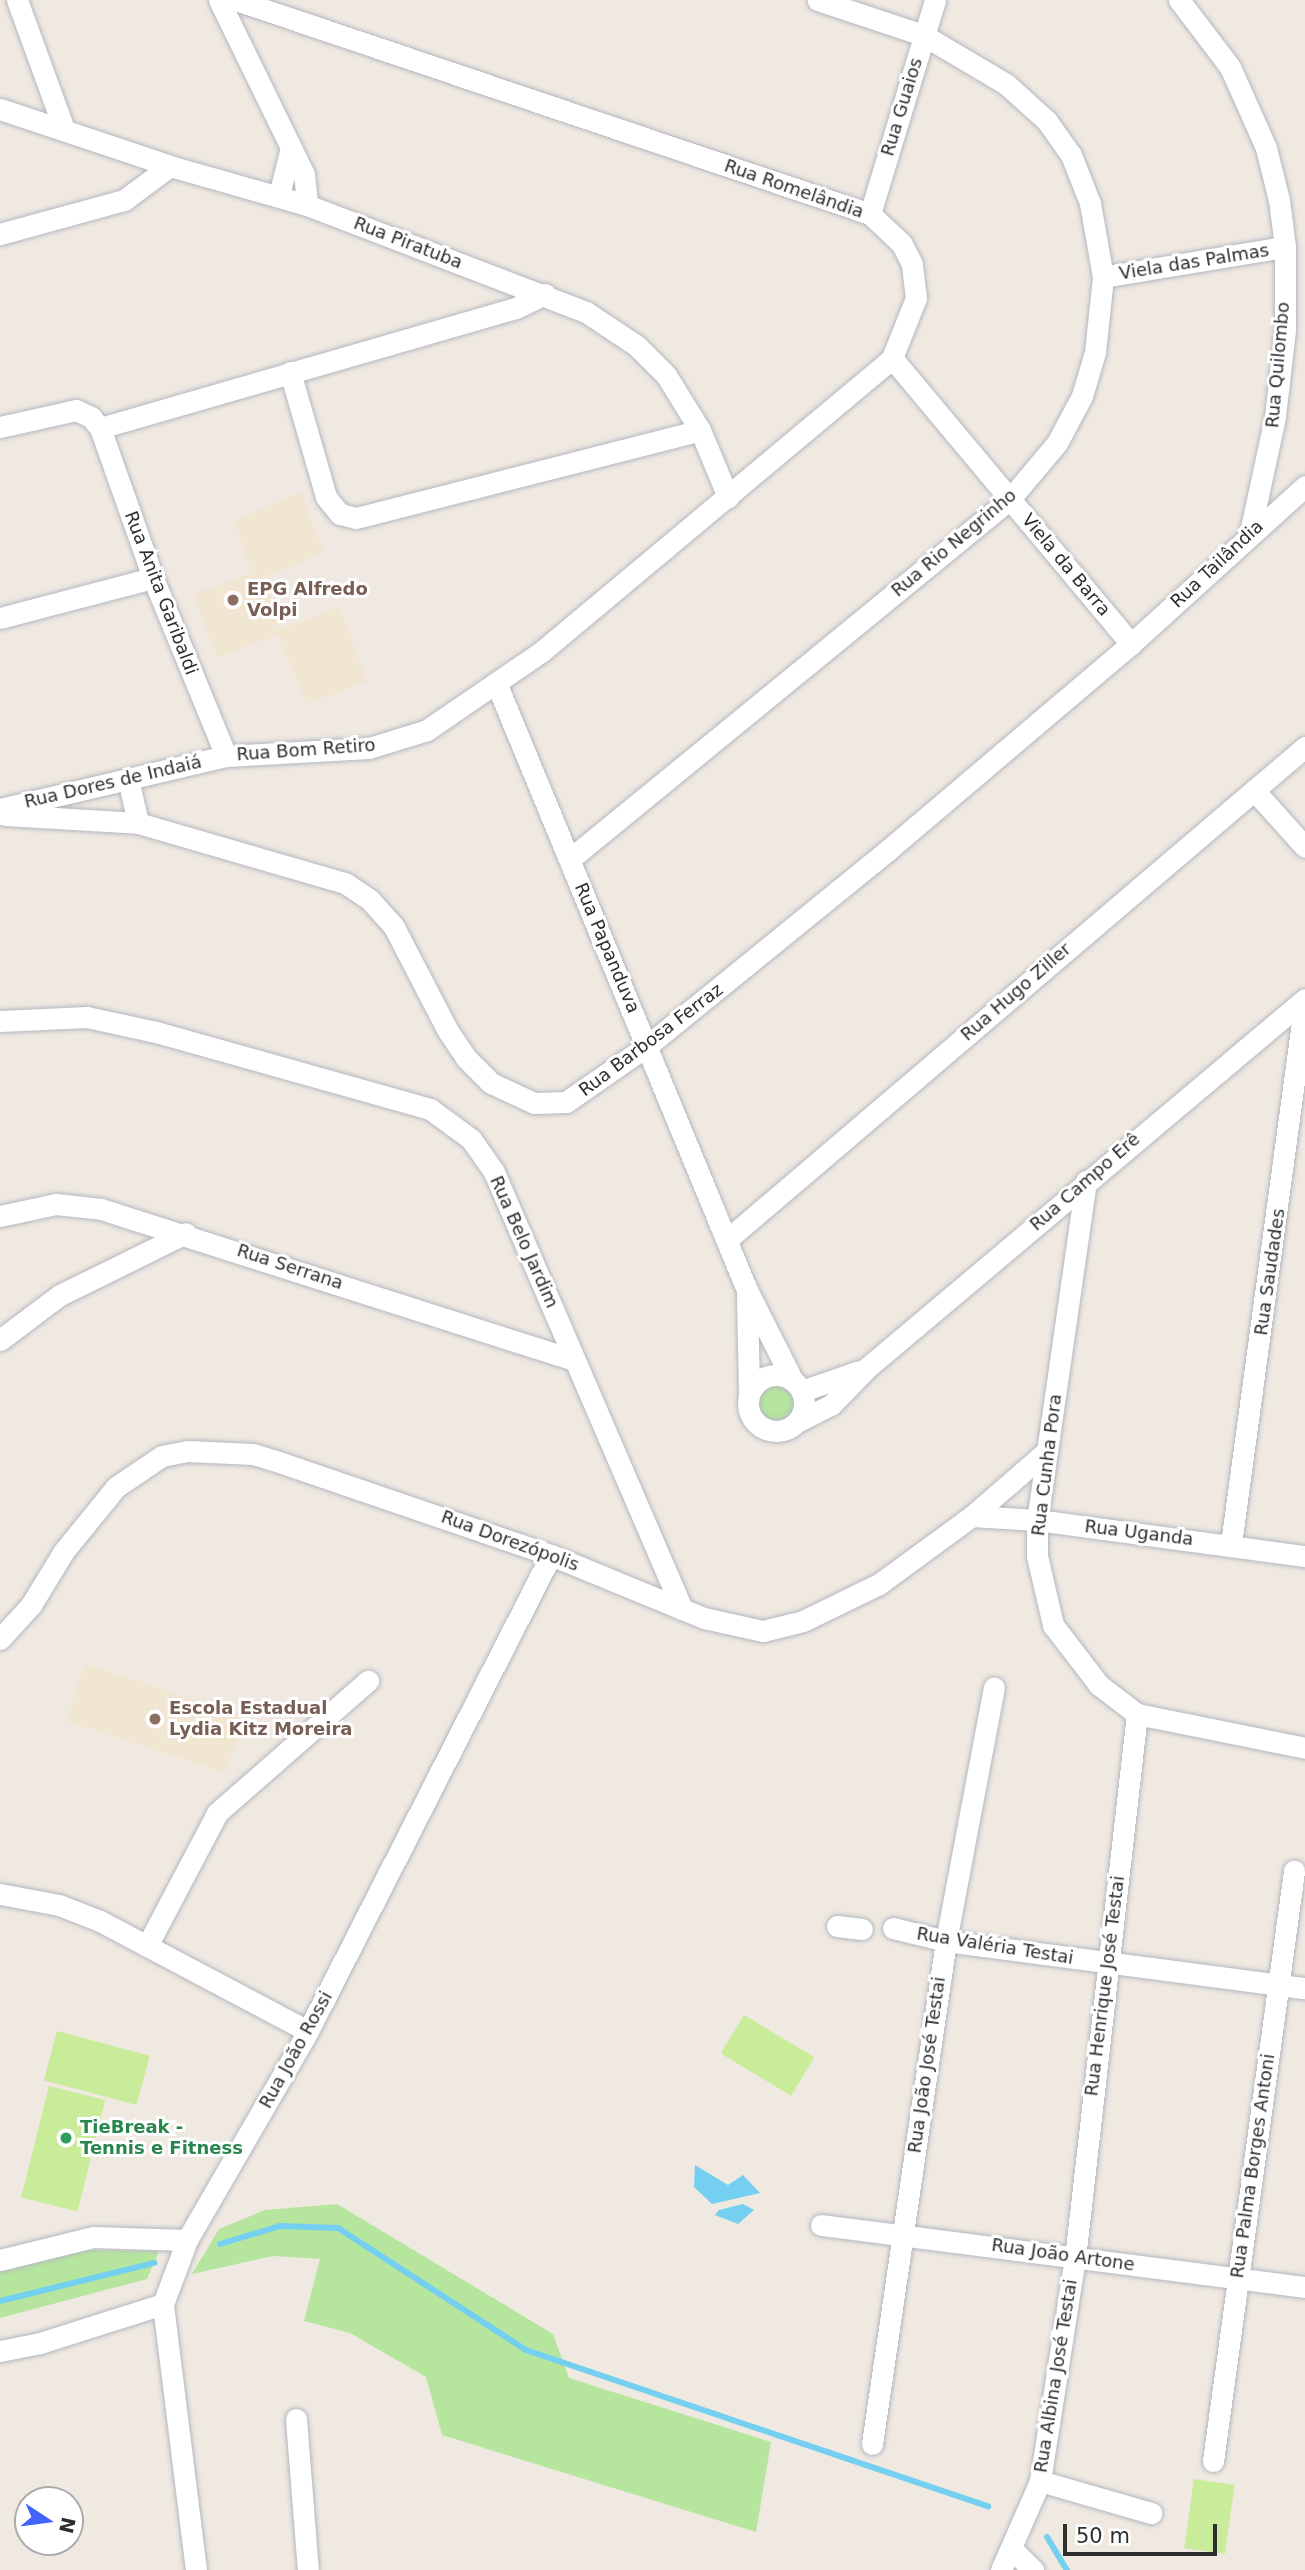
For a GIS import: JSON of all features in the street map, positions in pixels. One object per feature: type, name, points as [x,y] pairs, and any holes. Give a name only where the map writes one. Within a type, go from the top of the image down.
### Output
[{"type":"street","points":[[17,0],[64,129]]},
{"type":"street","points":[[219,0],[307,184],[307,205]]},
{"type":"street","name":"Rua Romelândia","points":[[236,0],[870,214],[902,244],[916,281],[913,308],[892,358],[728,497],[497,685]]},
{"type":"street","name":"Rua Rio Negrinho","points":[[569,859],[1010,499],[1057,443],[1082,396],[1095,352],[1103,277],[1090,203],[1070,155],[1047,121],[1006,84],[923,35],[818,0]]},
{"type":"street","name":"Rua Guaios","points":[[870,214],[935,0]]},
{"type":"street","name":"Rua Quilombo","points":[[1179,0],[1230,67],[1266,148],[1284,247],[1285,330],[1266,463],[1250,533]]},
{"type":"street","name":"Rua Piratuba","points":[[0,108],[170,166],[279,195],[545,294],[586,312],[637,346],[666,375],[700,430],[728,497]]},
{"type":"street","points":[[279,195],[291,148]]},
{"type":"street","points":[[0,234],[124,200],[170,166]]},
{"type":"street","name":"Viela das Palmas","points":[[1103,277],[1284,247]]},
{"type":"street","points":[[100,428],[516,308],[545,294]]},
{"type":"street","name":"Viela da Barra","points":[[892,358],[1131,644]]},
{"type":"street","points":[[290,372],[327,496],[340,514],[356,518],[700,430]]},
{"type":"street","name":"Rua Anita Garibaldi","points":[[0,427],[66,410],[84,412],[100,428],[153,578],[226,755]]},
{"type":"street","points":[[1266,463],[1300,490]]},
{"type":"street","name":"Rua Tailândia","points":[[1131,644],[1300,490]]},
{"type":"street","points":[[0,618],[153,578]]},
{"type":"street","name":"Rua Barbosa Ferraz","points":[[0,812],[138,823],[314,871],[345,883],[370,900],[394,927],[466,1058],[514,1098],[550,1105],[566,1102],[647,1046],[888,850],[1131,644]]},
{"type":"street","name":"Rua Bom Retiro","points":[[226,755],[369,748],[398,741],[427,730],[497,685]]},
{"type":"street","name":"Rua Papanduva","points":[[497,685],[729,1238],[747,1290],[797,1385]]},
{"type":"street","name":"Rua Hugo Ziller","points":[[729,1238],[1305,747]]},
{"type":"street","name":"Rua Dores de Indaiá","points":[[0,812],[226,755]]},
{"type":"street","points":[[128,779],[138,823]]},
{"type":"street","points":[[1254,790],[1305,847]]},
{"type":"street","name":"Rua Campo Erê","points":[[797,1422],[831,1405],[868,1367],[1086,1181],[1305,1000]]},
{"type":"street","name":"Rua Saudades","points":[[1231,1544],[1305,1000]]},
{"type":"street","name":"Rua Belo Jardim","points":[[0,1021],[87,1017],[156,1032],[430,1109],[451,1121],[471,1139],[494,1172],[682,1609]]},
{"type":"street","name":"Rua Cunha Pora","points":[[1086,1181],[1037,1520],[1037,1556],[1053,1625],[1099,1685],[1138,1714]]},
{"type":"street","name":"Rua Serrana","points":[[0,1216],[56,1204],[80,1205],[186,1233],[575,1360]]},
{"type":"street","points":[[0,1340],[60,1295],[186,1233]]},
{"type":"street","name":"Rua Papanduva","points":[[747,1290],[749,1394]]},
{"type":"street","name":"Rua Campo Erê","points":[[797,1385],[868,1367]]},
{"type":"street","points":[[767,1376],[797,1385],[804,1407],[797,1422],[781,1431],[762,1428],[750,1413],[749,1394],[767,1376]]},
{"type":"street","name":"Rua Dorezópolis","points":[[0,1639],[31,1605],[64,1550],[116,1487],[162,1456],[188,1451],[253,1454],[551,1555],[682,1609],[743,1629],[782,1629],[879,1584],[972,1516],[1047,1451]]},
{"type":"street","name":"Rua Uganda","points":[[972,1516],[1037,1520],[1305,1556]]},
{"type":"street","name":"Rua João Rossi","points":[[196,2570],[163,2304],[187,2240],[308,2031],[551,1555]]},
{"type":"street","points":[[147,1946],[218,1813],[368,1681]]},
{"type":"street","name":"Rua João José Testai","points":[[872,2444],[946,1941],[994,1688]]},
{"type":"street","points":[[1138,1714],[1305,1748]]},
{"type":"street","name":"Rua Henrique José Testai","points":[[1075,2258],[1138,1714]]},
{"type":"street","name":"Rua Palma Borges Antoni","points":[[1213,2460],[1294,1871]]},
{"type":"street","points":[[0,1894],[59,1905],[147,1946],[308,2031]]},
{"type":"street","points":[[837,1926],[862,1929]]},
{"type":"street","name":"Rua Valéria Testai","points":[[893,1928],[946,1941],[1305,1988]]},
{"type":"street","name":"Rua João Artone","points":[[821,2225],[903,2232],[1075,2258],[1305,2287]]},
{"type":"street","points":[[0,2260],[93,2237],[187,2240]]},
{"type":"street","name":"Rua Albina José Testai","points":[[1001,2570],[1040,2481],[1075,2258]]},
{"type":"street","points":[[0,2351],[40,2343],[163,2304]]},
{"type":"street","points":[[296,2419],[308,2570]]},
{"type":"street","points":[[1040,2481],[1151,2513]]},
{"type":"street","points":[[1012,2549],[1033,2570]]},
{"type":"shaded area","name":"EPG Alfredo Volpi","points":[[301,492],[324,553],[266,577],[279,629],[340,607],[367,681],[307,704],[277,635],[217,658],[193,594],[251,573],[235,520]]},
{"type":"shaded area","name":"Escola Estadual Lydia Kitz Moreira","points":[[85,1664],[245,1716],[226,1773],[66,1721]]},
{"type":"green space","points":[[776,1376],[795,1384],[803,1403],[795,1422],[776,1430],[757,1422],[749,1403],[757,1384]]},
{"type":"green space","points":[[744,2015],[814,2057],[791,2096],[721,2054]]},
{"type":"green space","points":[[57,2031],[150,2056],[137,2105],[44,2080]]},
{"type":"green space","points":[[49,2086],[105,2100],[77,2212],[21,2198]]},
{"type":"green space","points":[[337,2204],[553,2334],[569,2378],[771,2442],[756,2532],[442,2435],[426,2377],[350,2333],[304,2321],[320,2259],[273,2256],[192,2274],[219,2229],[265,2210]]},
{"type":"green space","points":[[83,2250],[159,2251],[147,2279],[0,2318],[0,2270]]},
{"type":"green space","points":[[1194,2479],[1235,2485],[1225,2554],[1184,2548]]},
{"type":"water","points":[[695,2165],[728,2185],[743,2175],[760,2193],[712,2204],[694,2187]]},
{"type":"water","points":[[743,2204],[754,2210],[738,2224],[715,2215],[719,2210]]},
{"type":"waterway","points":[[220,2244],[280,2226],[338,2228],[526,2350],[988,2506]]},
{"type":"waterway","points":[[0,2301],[154,2263]]},
{"type":"waterway","points":[[1047,2537],[1067,2570]]},
{"type":"place","name":"EPG Alfredo Volpi","points":[[233,600]]},
{"type":"place","name":"Escola Estadual Lydia Kitz Moreira","points":[[155,1719]]},
{"type":"place","name":"TieBreak - Tennis e Fitness","points":[[66,2138]]}]
